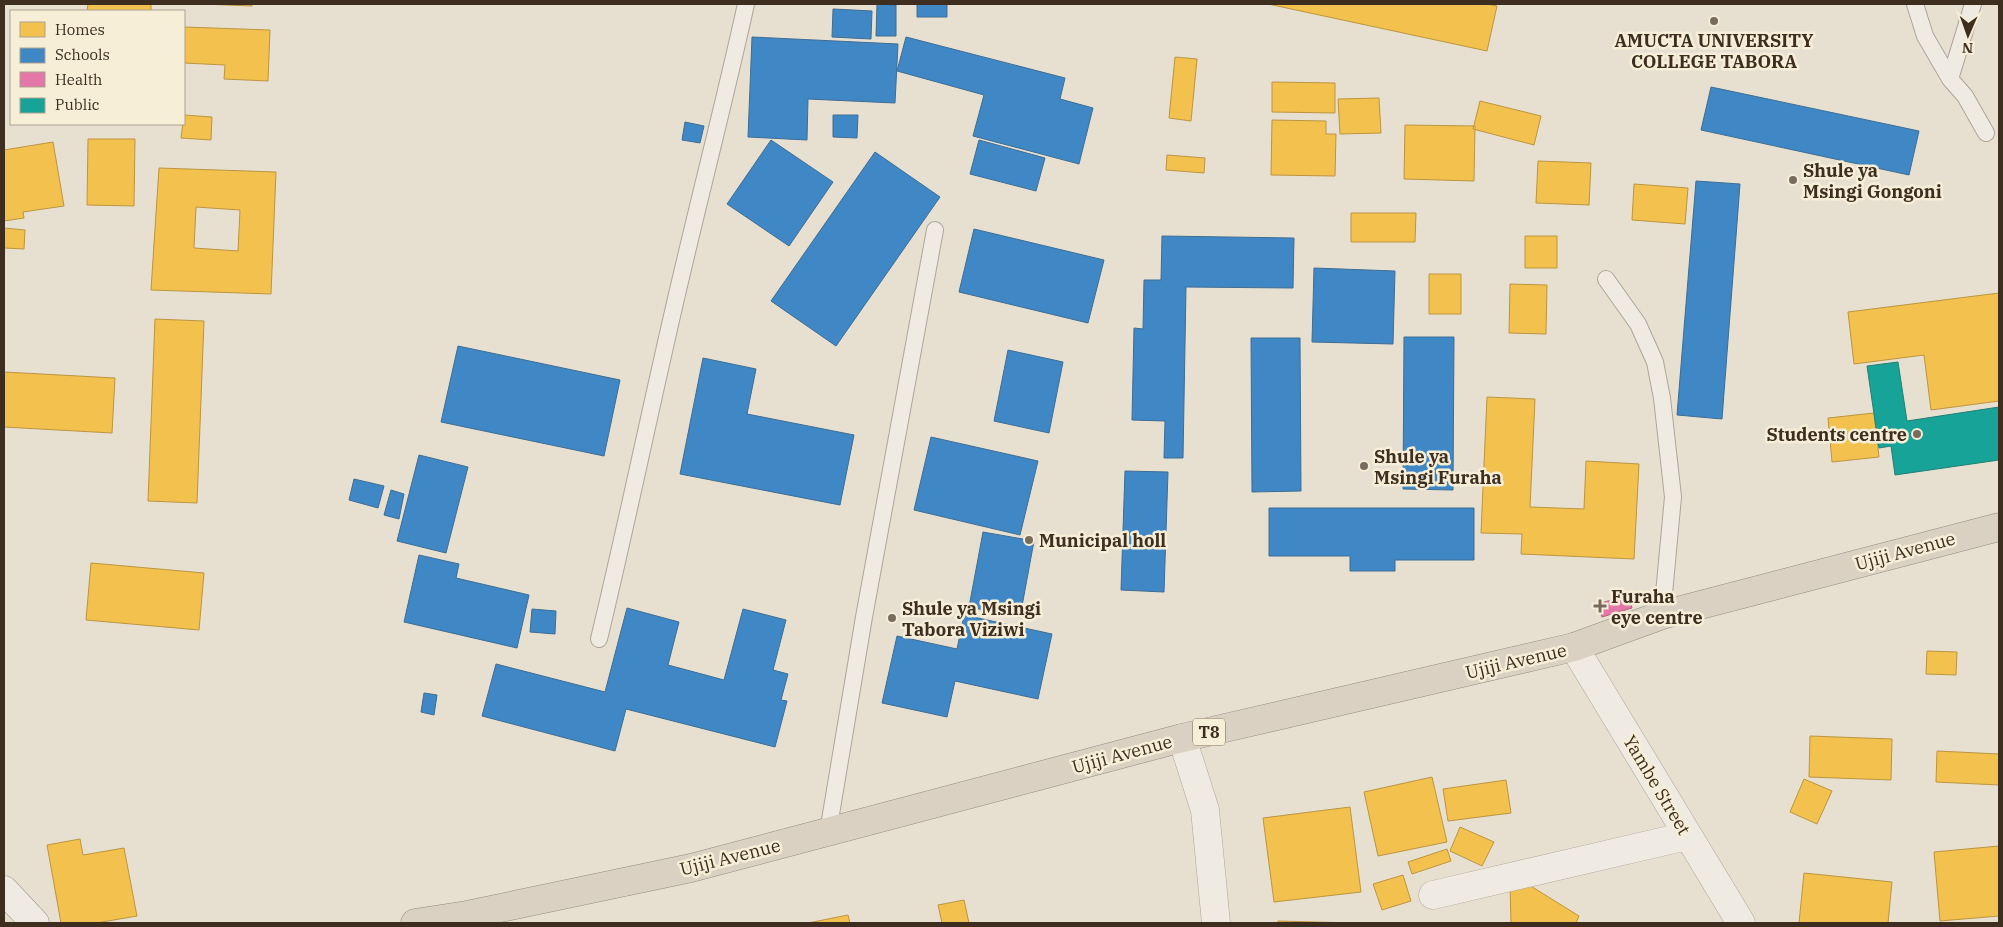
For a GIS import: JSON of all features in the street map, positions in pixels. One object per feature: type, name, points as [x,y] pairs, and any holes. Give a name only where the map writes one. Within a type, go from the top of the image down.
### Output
[{"type":"highway","name":"Ujiji Avenue","points":[[414,923],[467,915],[691,868],[1182,738],[1574,647],[1662,615],[1999,527]]},
{"type":"street","name":"Yambe Street","points":[[1574,647],[1741,923]]},
{"type":"street","points":[[1182,738],[1205,810],[1216,923]]},
{"type":"street","points":[[1433,895],[1687,836]]},
{"type":"street","points":[[4,890],[35,923]]},
{"type":"lane","points":[[599,639],[675,304],[746,4]]},
{"type":"lane","points":[[1915,4],[1925,36],[1950,79],[1964,96],[1986,133]]},
{"type":"lane","points":[[1950,79],[1973,4]]},
{"type":"lane","points":[[828,832],[864,617],[935,230]]},
{"type":"lane","points":[[1606,279],[1638,324],[1655,362],[1662,398],[1673,497],[1662,615]]},
{"type":"building: Homes","points":[[88,4],[151,4],[151,10],[87,10]]},
{"type":"building: Homes","points":[[201,4],[252,4],[252,6]]},
{"type":"building: Homes","points":[[1268,4],[1486,4],[1497,6],[1487,51]]},
{"type":"building: Homes","points":[[185,27],[270,30],[268,81],[224,79],[225,65],[185,63]]},
{"type":"building: Homes","points":[[1175,57],[1197,59],[1191,121],[1169,118]]},
{"type":"building: Homes","points":[[1272,82],[1335,83],[1335,113],[1272,112]]},
{"type":"building: Homes","points":[[1379,98],[1381,133],[1340,134],[1338,99]]},
{"type":"building: Homes","points":[[1480,101],[1541,116],[1534,145],[1473,129]]},
{"type":"building: Homes","points":[[185,115],[212,117],[211,140],[181,138],[183,125],[185,125]]},
{"type":"building: Homes","points":[[1272,120],[1326,121],[1326,134],[1336,134],[1335,176],[1271,175]]},
{"type":"building: Homes","points":[[1405,125],[1475,126],[1474,181],[1404,179]]},
{"type":"building: Homes","points":[[88,139],[135,139],[134,206],[87,205]]},
{"type":"building: Homes","points":[[53,142],[64,206],[23,212],[24,218],[4,221],[4,150]]},
{"type":"building: Homes","points":[[1167,155],[1205,158],[1204,173],[1166,170]]},
{"type":"building: Homes","points":[[1538,161],[1591,163],[1589,205],[1536,203]]},
{"type":"building: Homes","points":[[159,168],[276,172],[271,294],[151,290]],"holes":[[[196,207],[240,210],[238,251],[194,248]]]},
{"type":"building: Homes","points":[[1634,184],[1688,188],[1685,224],[1632,220]]},
{"type":"building: Homes","points":[[1351,213],[1416,213],[1415,242],[1351,242]]},
{"type":"building: Homes","points":[[4,228],[25,230],[24,249],[4,248]]},
{"type":"building: Homes","points":[[1525,236],[1557,236],[1557,268],[1525,268]]},
{"type":"building: Homes","points":[[1429,274],[1461,274],[1461,314],[1429,314]]},
{"type":"building: Homes","points":[[1510,284],[1547,285],[1546,334],[1509,333]]},
{"type":"building: Homes","points":[[1999,293],[1999,401],[1931,410],[1924,355],[1854,364],[1848,312]]},
{"type":"building: Homes","points":[[155,319],[204,321],[197,503],[148,501]]},
{"type":"building: Homes","points":[[4,372],[115,378],[112,433],[4,427]]},
{"type":"building: Homes","points":[[1487,397],[1535,399],[1530,507],[1584,509],[1586,461],[1639,464],[1634,559],[1521,554],[1522,534],[1481,533]]},
{"type":"building: Homes","points":[[1874,413],[1879,457],[1832,462],[1828,418]]},
{"type":"building: Homes","points":[[91,563],[204,573],[199,630],[86,620]]},
{"type":"building: Homes","points":[[1927,651],[1957,652],[1956,675],[1926,674]]},
{"type":"building: Homes","points":[[1810,736],[1892,739],[1891,780],[1809,777]]},
{"type":"building: Homes","points":[[1937,751],[1999,754],[1999,785],[1936,782]]},
{"type":"building: Homes","points":[[1432,777],[1447,842],[1378,856],[1364,792]]},
{"type":"building: Homes","points":[[1804,779],[1832,791],[1817,824],[1790,812]]},
{"type":"building: Homes","points":[[1506,780],[1511,813],[1448,821],[1443,789]]},
{"type":"building: Homes","points":[[1350,807],[1361,892],[1274,902],[1263,818]]},
{"type":"building: Homes","points":[[1460,827],[1494,842],[1482,866],[1450,851]]},
{"type":"building: Homes","points":[[80,839],[83,855],[124,848],[137,916],[96,923],[61,923],[47,845]]},
{"type":"building: Homes","points":[[1999,846],[1999,916],[1940,921],[1934,852]]},
{"type":"building: Homes","points":[[1447,849],[1451,861],[1412,874],[1408,862]]},
{"type":"building: Homes","points":[[1804,873],[1892,882],[1888,923],[1799,923]]},
{"type":"building: Homes","points":[[1403,875],[1411,901],[1382,910],[1373,884]]},
{"type":"building: Homes","points":[[1521,880],[1579,916],[1576,923],[1511,923],[1510,885]]},
{"type":"building: Homes","points":[[964,900],[969,923],[942,923],[938,905]]},
{"type":"building: Homes","points":[[848,915],[850,923],[808,923]]},
{"type":"building: Homes","points":[[1278,921],[1355,923],[1278,923]]},
{"type":"building: Schools","points":[[877,4],[896,5],[896,36],[876,36]]},
{"type":"building: Schools","points":[[917,4],[947,4],[947,17],[917,17]]},
{"type":"building: Schools","points":[[833,9],[872,11],[871,39],[832,37]]},
{"type":"building: Schools","points":[[752,37],[898,44],[895,103],[808,99],[807,140],[748,137]]},
{"type":"building: Schools","points":[[906,37],[1065,78],[1060,99],[1093,108],[1079,164],[973,136],[984,95],[897,71]]},
{"type":"building: Schools","points":[[1711,87],[1919,131],[1909,175],[1701,130]]},
{"type":"building: Schools","points":[[833,115],[858,115],[857,138],[833,137]]},
{"type":"building: Schools","points":[[685,122],[704,126],[700,143],[682,140]]},
{"type":"building: Schools","points":[[771,140],[833,182],[789,246],[727,204]]},
{"type":"building: Schools","points":[[979,140],[1045,158],[1036,191],[970,174]]},
{"type":"building: Schools","points":[[875,152],[940,197],[836,346],[771,301]]},
{"type":"building: Schools","points":[[1696,181],[1740,184],[1722,419],[1677,415]]},
{"type":"building: Schools","points":[[974,229],[1104,260],[1088,323],[959,292]]},
{"type":"building: Schools","points":[[1162,236],[1294,238],[1293,288],[1186,287],[1183,458],[1164,458],[1165,421],[1132,420],[1134,328],[1143,329],[1144,280],[1161,280]]},
{"type":"building: Schools","points":[[1314,268],[1395,271],[1393,344],[1312,342]]},
{"type":"building: Schools","points":[[1404,337],[1454,337],[1453,490],[1403,489]]},
{"type":"building: Schools","points":[[1251,338],[1300,338],[1301,491],[1252,492]]},
{"type":"building: Schools","points":[[458,346],[620,380],[604,456],[441,422]]},
{"type":"building: Schools","points":[[1008,350],[1063,362],[1049,433],[994,421]]},
{"type":"building: Schools","points":[[703,358],[756,369],[747,414],[854,435],[840,505],[680,474]]},
{"type":"building: Schools","points":[[931,437],[1038,461],[1020,535],[914,510]]},
{"type":"building: Schools","points":[[419,455],[468,467],[446,553],[397,541]]},
{"type":"building: Schools","points":[[1125,471],[1168,472],[1164,592],[1121,590]]},
{"type":"building: Schools","points":[[354,479],[384,486],[378,508],[349,500]]},
{"type":"building: Schools","points":[[391,490],[404,494],[399,519],[384,515]]},
{"type":"building: Schools","points":[[1269,508],[1474,508],[1474,560],[1395,560],[1395,571],[1350,571],[1350,556],[1269,556]]},
{"type":"building: Schools","points":[[983,532],[1034,541],[1020,617],[969,607]]},
{"type":"building: Schools","points":[[419,555],[459,564],[456,578],[529,595],[517,648],[404,622]]},
{"type":"building: Schools","points":[[627,608],[679,622],[668,665],[724,680],[743,609],[786,620],[773,670],[788,674],[781,700],[787,701],[775,747],[626,709],[615,751],[482,716],[496,664],[605,692]]},
{"type":"building: Schools","points":[[532,609],[556,611],[555,634],[530,632]]},
{"type":"building: Schools","points":[[964,615],[1052,634],[1038,699],[955,681],[947,717],[882,703],[897,636],[957,649]]},
{"type":"building: Schools","points":[[424,693],[437,695],[434,715],[421,712]]},
{"type":"building: Health","points":[[1628,595],[1632,608],[1602,617],[1598,604]]},
{"type":"building: Public","points":[[1898,362],[1907,421],[1999,407],[1999,460],[1895,475],[1891,446],[1879,448],[1867,366]]},
{"type":"place","name":"AMUCTA UNIVERSITY COLLEGE TABORA","points":[[1714,21]]},
{"type":"place","name":"Shule ya Msingi Gongoni","points":[[1793,180]]},
{"type":"place","name":"Students centre","points":[[1917,434]]},
{"type":"place","name":"Shule ya Msingi Furaha","points":[[1364,466]]},
{"type":"place","name":"Municipal holl","points":[[1029,540]]},
{"type":"place","name":"Furaha eye centre","points":[[1600,606]]},
{"type":"place","name":"Shule ya Msingi Tabora Viziwi","points":[[892,618]]}]
